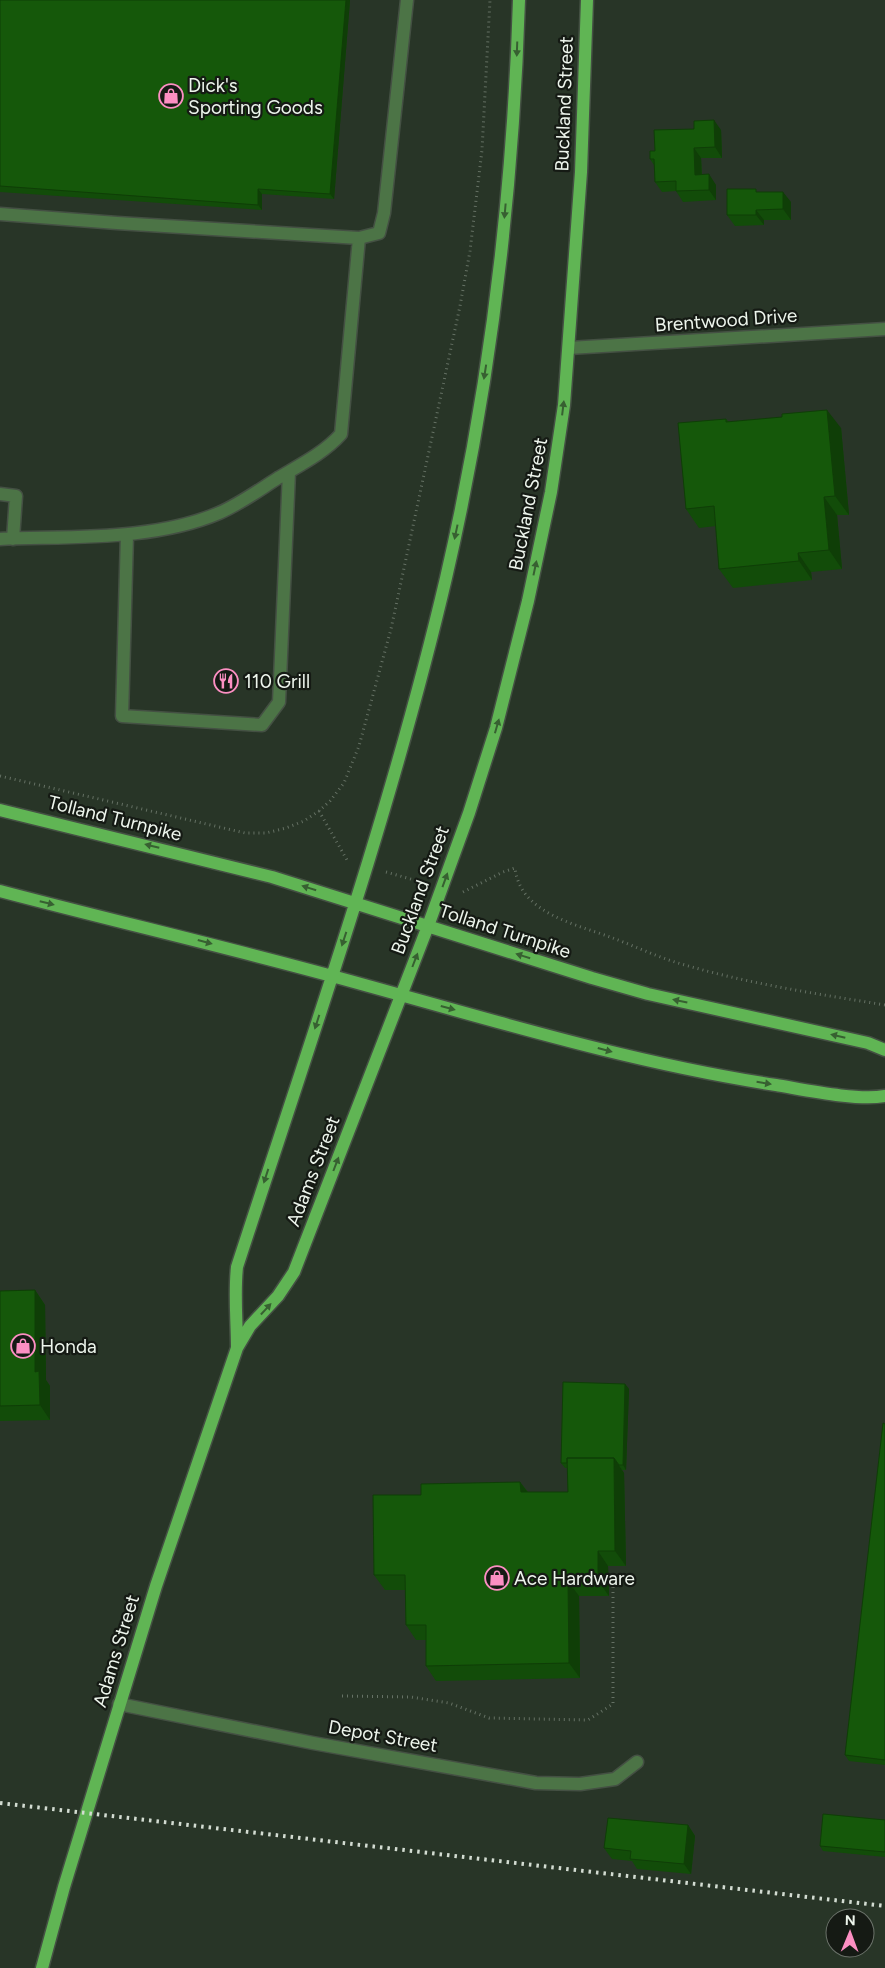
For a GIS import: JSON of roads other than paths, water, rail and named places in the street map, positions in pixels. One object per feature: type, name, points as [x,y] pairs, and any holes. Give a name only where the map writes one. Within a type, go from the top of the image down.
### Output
[{"type":"main road","points":[[332,976],[367,867],[426,660],[446,577],[475,434],[489,348],[504,228],[514,100],[518,0]]},
{"type":"main road","name":"Buckland Street","points":[[401,995],[469,813],[496,728],[528,601],[552,483],[564,404],[569,348],[581,162],[586,0]]},
{"type":"main road","name":"Tolland Turnpike","points":[[0,810],[210,860],[356,902],[582,975],[648,994],[868,1043],[885,1050]]},
{"type":"main road","points":[[0,891],[196,939],[603,1049],[697,1071],[804,1090],[873,1098],[885,1096]]},
{"type":"main road","name":"Adams Street","points":[[237,1348],[234,1291],[236,1267],[332,976]]},
{"type":"main road","name":"Adams Street","points":[[42,1968],[64,1887],[156,1586],[237,1348],[250,1326],[278,1296],[294,1272],[401,995]]},
{"type":"street","points":[[0,214],[359,238],[379,232],[384,213],[407,0]]},
{"type":"street","points":[[0,539],[127,535],[179,526],[219,513],[332,444],[341,434],[359,238]]},
{"type":"street","name":"Brentwood Drive","points":[[569,348],[885,329]]},
{"type":"street","points":[[127,535],[122,716],[262,725],[279,702],[289,472]]},
{"type":"street","points":[[0,494],[16,496],[13,539]]},
{"type":"street","name":"Depot Street","points":[[119,1704],[313,1743],[536,1783],[580,1784],[614,1779],[637,1762]]},
{"type":"railway","points":[[0,1803],[885,1906]]},
{"type":"place","name":"Dick's Sporting Goods","points":[[171,96]]},
{"type":"place","name":"110 Grill","points":[[226,681]]},
{"type":"place","name":"Honda","points":[[23,1346]]},
{"type":"place","name":"Ace Hardware","points":[[497,1578]]}]
